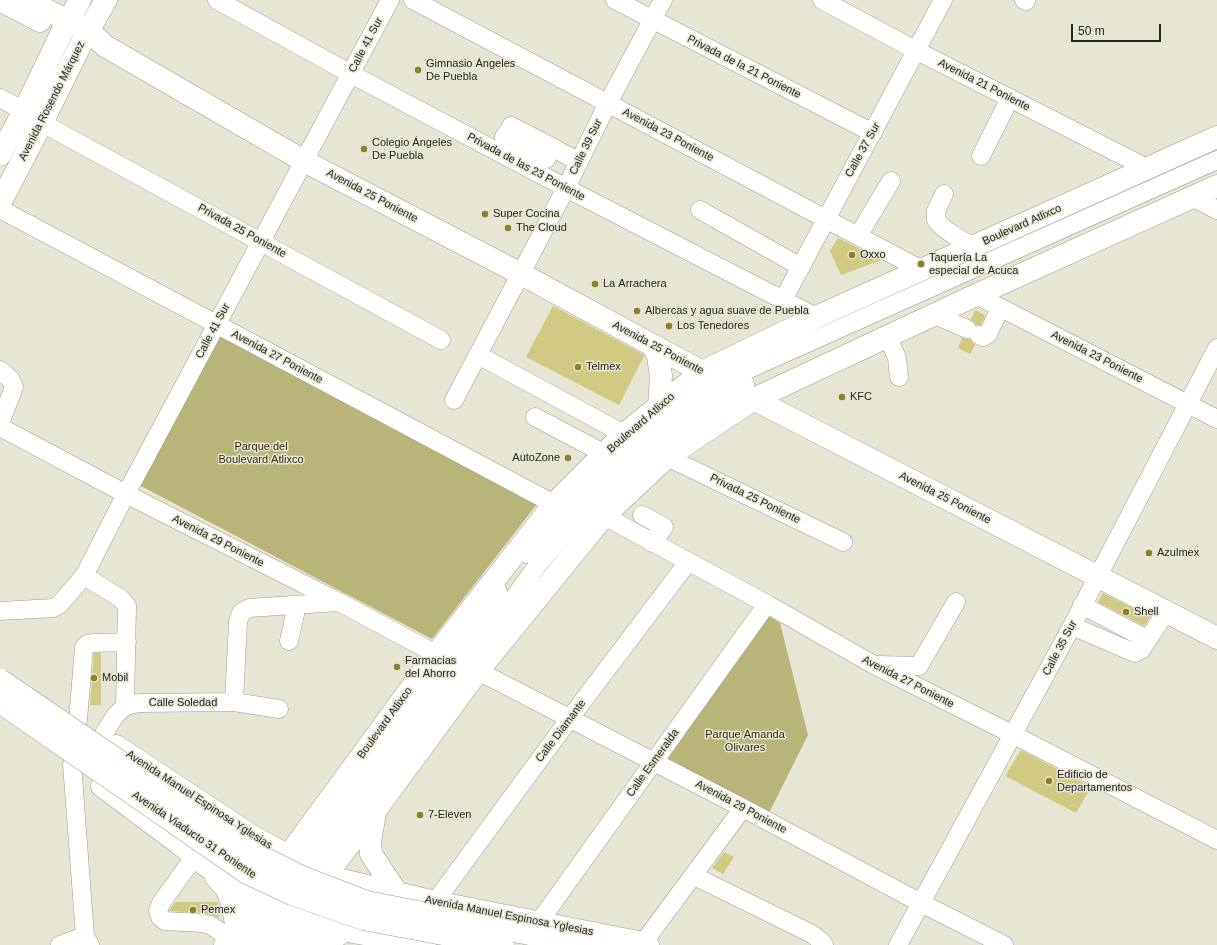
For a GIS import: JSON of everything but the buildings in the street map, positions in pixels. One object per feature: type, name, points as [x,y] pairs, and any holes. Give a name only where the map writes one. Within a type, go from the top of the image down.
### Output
[{"type":"main road","name":"Avenida 25 Poniente","points":[[0,0],[86,36],[304,161],[521,274],[653,346],[1098,581],[1164,615],[1217,638]]},
{"type":"main road","name":"Avenida 25 Poniente","points":[[26,0],[64,27]]},
{"type":"main road","name":"Avenida Rosendo Márquez","points":[[0,155],[24,111],[64,27],[80,0]]},
{"type":"main road","name":"Avenida Rosendo Márquez","points":[[0,203],[106,0]]},
{"type":"main road","name":"Boulevard Atlixco","points":[[232,939],[274,910],[307,866],[436,654],[554,504],[624,434],[660,406],[719,381],[816,317],[1217,137]]},
{"type":"main road","name":"Boulevard Atlixco","points":[[276,945],[274,910],[307,866],[375,811],[478,670],[604,516],[667,457],[754,399],[1217,186]]},
{"type":"main road","points":[[653,346],[658,356],[660,366],[660,406]]},
{"type":"main road","name":"Avenida Manuel Espinosa Yglesias","points":[[0,670],[252,836],[307,866],[396,893],[435,902],[646,944]]},
{"type":"main road","name":"Avenida Viaducto 31 Poniente","points":[[0,680],[256,854],[302,877],[368,902],[586,945]]},
{"type":"main road","name":"Avenida Viaducto 31 Poniente","points":[[0,702],[247,873],[292,894],[363,920],[502,945]]},
{"type":"main road","points":[[0,713],[125,802],[199,860],[274,910],[367,934],[419,944],[435,902]]},
{"type":"main road","points":[[125,802],[148,767]]},
{"type":"main road","points":[[375,811],[370,842],[371,854],[396,893]]},
{"type":"main road","points":[[199,860],[226,888],[231,900],[232,939]]},
{"type":"main road","points":[[297,945],[318,936],[367,934]]},
{"type":"street","name":"Privada de las 23 Poniente","points":[[217,0],[350,74],[566,188],[816,317]]},
{"type":"street","name":"Calle 41 Sur","points":[[0,611],[53,608],[60,605],[84,576],[126,494],[390,0]]},
{"type":"street","name":"Avenida 23 Poniente","points":[[413,0],[922,270]]},
{"type":"street","name":"Privada de la 21 Poniente","points":[[615,0],[873,133]]},
{"type":"street","name":"Calle 39 Sur","points":[[454,400],[663,0]]},
{"type":"street","name":"Avenida 21 Poniente","points":[[822,0],[917,51],[1147,168]]},
{"type":"street","name":"Calle 37 Sur","points":[[783,300],[943,0]]},
{"type":"street","points":[[0,98],[24,111]]},
{"type":"street","points":[[981,156],[1010,98]]},
{"type":"street","name":"Privada 25 Poniente","points":[[42,123],[441,340]]},
{"type":"street","points":[[552,147],[579,161]]},
{"type":"street","points":[[307,866],[525,555],[578,499],[623,455],[719,381],[1217,160]]},
{"type":"street","points":[[719,381],[1217,173]]},
{"type":"street","points":[[858,236],[891,181]]},
{"type":"street","points":[[944,194],[936,211],[936,220],[946,230],[973,247]]},
{"type":"street","points":[[1192,197],[1217,210]]},
{"type":"street","name":"Avenida 27 Poniente","points":[[0,209],[554,504]]},
{"type":"street","points":[[700,210],[801,267]]},
{"type":"street","name":"Avenida 23 Poniente","points":[[976,296],[1217,420]]},
{"type":"street","points":[[935,315],[983,337],[988,334],[1000,308]]},
{"type":"street","points":[[888,337],[897,358],[899,377]]},
{"type":"street","name":"Calle 35 Sur","points":[[898,945],[1075,627],[1217,348]]},
{"type":"street","points":[[478,355],[624,434]]},
{"type":"street","points":[[0,370],[14,383],[14,390],[4,399],[0,423]]},
{"type":"street","points":[[535,417],[605,454]]},
{"type":"street","name":"Avenida 29 Poniente","points":[[0,427],[126,494],[339,602],[436,654]]},
{"type":"street","name":"Privada 25 Poniente","points":[[667,457],[843,542]]},
{"type":"street","points":[[642,515],[670,530],[652,543]]},
{"type":"street","name":"Avenida 27 Poniente","points":[[604,516],[767,604],[874,665],[1014,735],[1217,840]]},
{"type":"street","name":"Calle Diamante","points":[[435,902],[570,718],[688,562]]},
{"type":"street","points":[[84,576],[125,601],[128,612],[125,706],[115,716],[102,737]]},
{"type":"street","points":[[234,702],[238,621],[240,613],[249,608],[339,602]]},
{"type":"street","points":[[874,665],[919,666],[956,602]]},
{"type":"street","name":"Calle Esmeralda","points":[[539,922],[767,604]]},
{"type":"street","points":[[289,641],[297,605]]},
{"type":"street","points":[[1086,606],[1148,640]]},
{"type":"street","points":[[1075,627],[1135,653],[1141,650],[1164,615]]},
{"type":"street","points":[[78,720],[84,647],[87,644],[92,643],[127,642]]},
{"type":"street","name":"Avenida 29 Poniente","points":[[478,670],[743,808],[921,903],[1004,945]]},
{"type":"street","name":"Calle Soledad","points":[[125,706],[138,703],[234,702],[278,709]]},
{"type":"street","points":[[60,945],[87,940],[72,764]]},
{"type":"street","points":[[646,944],[743,808]]},
{"type":"street","points":[[199,860],[161,904],[158,911],[160,917],[165,921],[202,923],[210,925],[232,939]]},
{"type":"street","points":[[694,876],[812,934],[824,945]]},
{"type":"street","points":[[257,945],[274,910]]},
{"type":"green space","name":"Parque del Boulevard Atlixco","points":[[219,334],[537,504],[432,639],[139,485]]},
{"type":"green space","name":"Parque Amanda Olivares","points":[[768,616],[780,623],[808,735],[767,817],[664,764]]},
{"type":"place","name":"Gimnasio Ángeles De Puebla","points":[[418,70]]},
{"type":"place","name":"Colegio Ángeles De Puebla","points":[[364,149]]},
{"type":"place","name":"Super Cocina","points":[[485,214]]},
{"type":"place","name":"The Cloud","points":[[508,228]]},
{"type":"place","name":"Oxxo","points":[[852,255]]},
{"type":"place","name":"Taquería La especial de Acuca","points":[[921,264]]},
{"type":"place","name":"La Arrachera","points":[[595,284]]},
{"type":"place","name":"Albercas y agua suave de Puebla","points":[[637,311]]},
{"type":"place","name":"Los Tenedores","points":[[669,326]]},
{"type":"place","name":"Telmex","points":[[578,367]]},
{"type":"place","name":"KFC","points":[[842,397]]},
{"type":"place","name":"AutoZone","points":[[568,458]]},
{"type":"place","name":"Azulmex","points":[[1149,553]]},
{"type":"place","name":"Shell","points":[[1126,612]]},
{"type":"place","name":"Farmacias del Ahorro","points":[[397,667]]},
{"type":"place","name":"Mobil","points":[[94,678]]},
{"type":"place","name":"Edificio de Departamentos","points":[[1049,781]]},
{"type":"place","name":"7-Eleven","points":[[420,815]]},
{"type":"place","name":"Pemex","points":[[193,910]]}]
